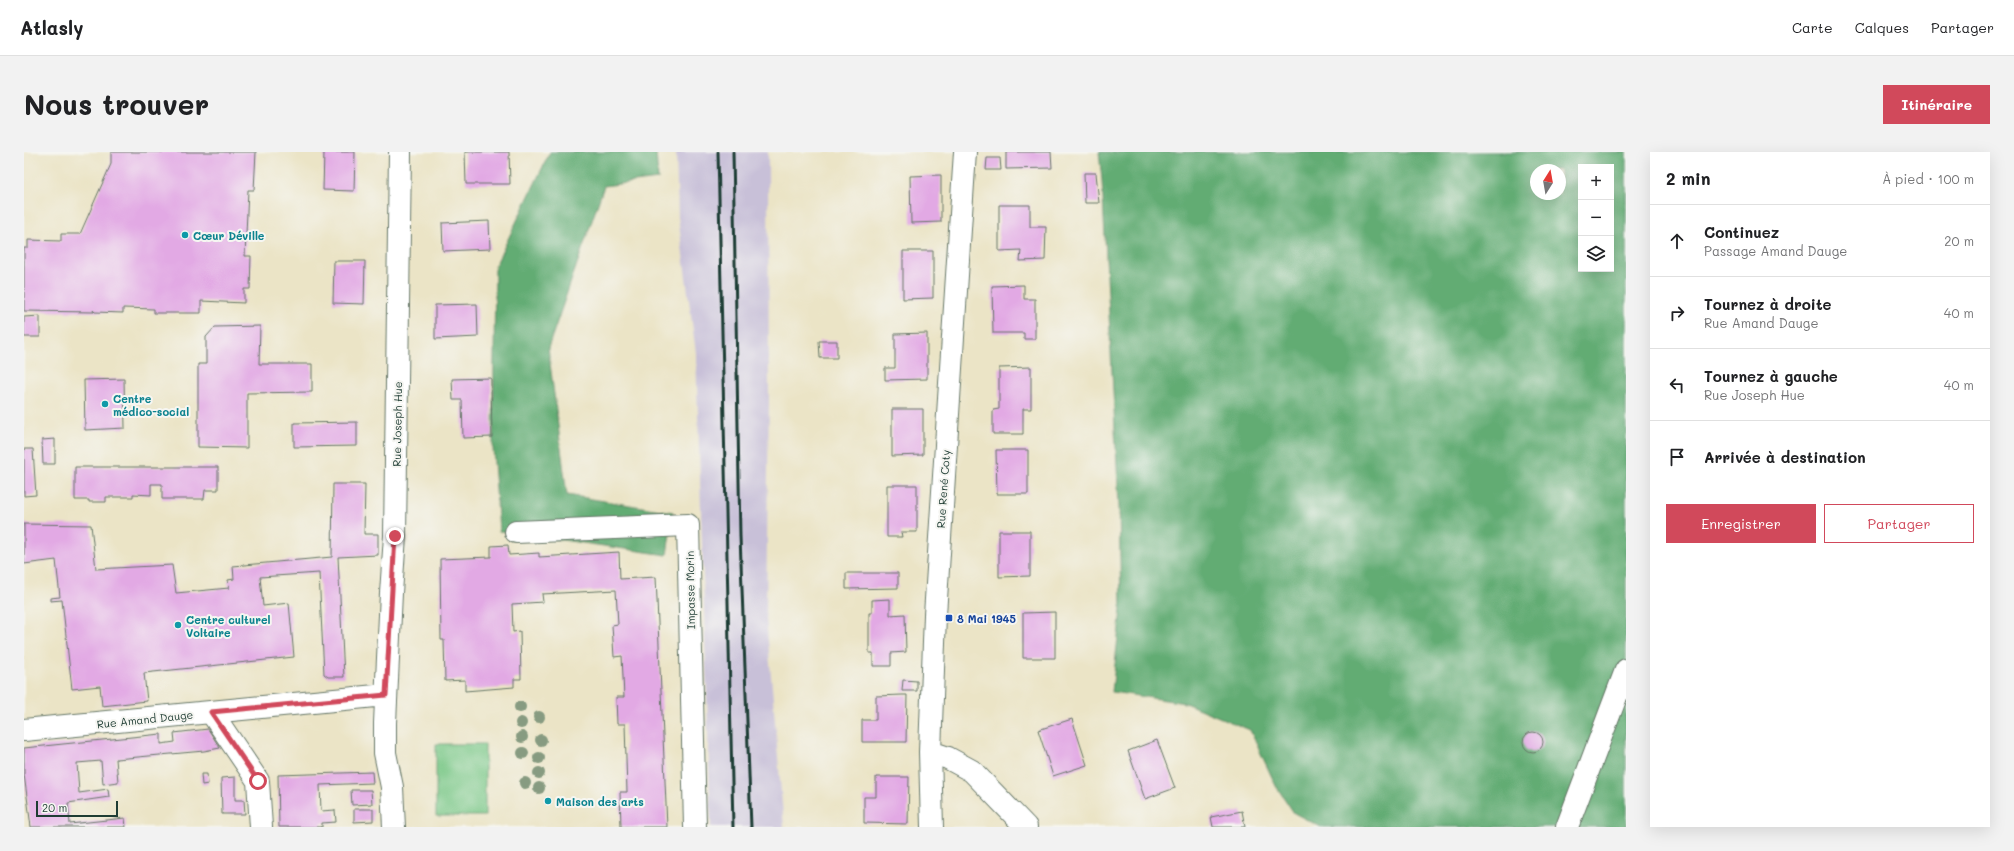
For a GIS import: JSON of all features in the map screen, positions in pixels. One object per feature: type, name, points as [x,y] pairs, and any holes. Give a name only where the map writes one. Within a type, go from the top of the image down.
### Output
[{"type":"street","name":"Rue Joseph Hue","points":[[394,827],[392,786],[385,753],[386,695],[395,536],[400,152]]},
{"type":"street","name":"Rue René Coty","points":[[932,827],[930,752],[935,615],[965,152]]},
{"type":"street","name":"Impasse Morin","points":[[516,532],[688,526],[695,827]]},
{"type":"street","points":[[1567,827],[1626,670]]},
{"type":"street","name":"Rue Amand Dauge","points":[[24,730],[386,695]]},
{"type":"street","points":[[211,712],[258,781],[262,827]]},
{"type":"street","points":[[930,752],[948,758],[972,771],[1026,827]]},
{"type":"shaded area","points":[[676,152],[768,152],[769,400],[766,617],[784,827],[711,827],[696,353],[678,217]]},
{"type":"green space","points":[[550,152],[656,152],[658,179],[604,186],[548,348],[567,495],[673,512],[667,555],[499,531],[493,448],[495,266]]},
{"type":"green space","points":[[1099,152],[1626,152],[1626,827],[1321,827],[1294,813],[1276,786],[1250,730],[1185,703],[1112,692],[1121,609],[1119,506],[1102,180]]},
{"type":"green space","points":[[436,744],[485,744],[485,816],[436,816]]},
{"type":"building","name":"Cœur Déville","points":[[111,152],[256,152],[254,190],[248,190],[245,256],[251,256],[250,289],[244,289],[244,303],[201,301],[201,313],[154,313],[154,309],[123,308],[123,313],[95,312],[93,310],[94,312],[24,311],[24,248],[28,248],[28,240],[61,241],[61,234],[80,234],[111,164]]},
{"type":"building","points":[[324,152],[355,152],[354,191],[323,190]]},
{"type":"building","points":[[465,152],[509,152],[510,184],[466,184]]},
{"type":"building","points":[[1006,152],[1051,152],[1052,168],[1006,169]]},
{"type":"building","points":[[987,158],[1000,158],[1001,170],[986,170]]},
{"type":"building","points":[[1084,173],[1096,173],[1099,203],[1085,203]]},
{"type":"building","points":[[941,175],[941,222],[911,223],[910,176]]},
{"type":"building","points":[[999,205],[1030,205],[1030,227],[1046,227],[1045,260],[1020,261],[1021,250],[999,251]]},
{"type":"building","points":[[489,221],[490,249],[443,251],[442,223]]},
{"type":"building","points":[[903,251],[933,251],[933,298],[903,299]]},
{"type":"building","points":[[334,261],[365,261],[364,304],[333,303]]},
{"type":"building","points":[[1024,285],[1024,299],[1035,299],[1035,339],[1024,339],[1024,333],[993,333],[992,286]]},
{"type":"building","points":[[477,304],[478,337],[435,339],[435,305]]},
{"type":"building","points":[[40,316],[40,337],[24,337],[24,317]]},
{"type":"building","points":[[260,326],[259,364],[312,364],[312,392],[247,393],[247,448],[198,447],[198,364],[206,364],[206,337],[215,327]]},
{"type":"building","points":[[927,333],[927,379],[885,380],[885,368],[895,368],[895,334]]},
{"type":"building","points":[[819,341],[837,341],[837,358],[820,358]]},
{"type":"building","points":[[1031,367],[1031,409],[1023,409],[1023,434],[993,434],[993,410],[999,409],[999,368]]},
{"type":"building","points":[[491,378],[492,437],[463,438],[462,400],[453,400],[452,379]]},
{"type":"building","name":"Centre médico-social","points":[[124,379],[125,428],[85,430],[84,380]]},
{"type":"building","points":[[892,409],[923,409],[923,455],[892,456]]},
{"type":"building","points":[[357,422],[357,446],[294,447],[294,423]]},
{"type":"building","points":[[55,439],[55,464],[43,464],[42,440]]},
{"type":"building","points":[[24,449],[33,449],[36,495],[24,496]]},
{"type":"building","points":[[996,450],[1028,450],[1028,494],[997,494]]},
{"type":"building","points":[[75,467],[218,467],[218,490],[205,490],[204,499],[162,499],[162,484],[151,484],[151,495],[133,494],[133,497],[106,497],[106,502],[75,500]]},
{"type":"building","name":"Centre culturel Voltaire","points":[[333,484],[365,484],[364,534],[378,534],[378,555],[338,557],[344,677],[328,677],[324,674],[319,573],[260,577],[263,606],[289,603],[294,657],[144,673],[147,701],[102,706],[100,686],[72,689],[62,600],[50,601],[50,598],[60,597],[56,560],[24,564],[24,524],[91,525],[96,569],[172,565],[176,593],[229,588],[228,580],[234,579],[233,566],[332,557]]},
{"type":"building","points":[[887,485],[917,485],[917,532],[901,532],[902,537],[887,537]]},
{"type":"building","points":[[999,531],[1030,531],[1030,576],[999,577]]},
{"type":"building","points":[[508,545],[509,555],[539,553],[539,557],[619,552],[620,579],[656,577],[667,827],[621,827],[620,792],[627,792],[625,724],[617,724],[616,697],[624,697],[622,656],[614,657],[612,625],[618,624],[616,590],[542,594],[543,602],[512,604],[513,632],[520,631],[521,679],[514,679],[514,687],[465,691],[465,680],[445,681],[444,640],[441,640],[440,559],[491,557],[491,546]]},
{"type":"building","points":[[846,573],[898,573],[898,588],[846,589]]},
{"type":"building","points":[[890,599],[890,615],[905,614],[906,652],[891,653],[891,666],[873,666],[873,653],[869,653],[869,613],[872,613],[872,600]]},
{"type":"building","points":[[1055,612],[1055,658],[1023,658],[1023,613]]},
{"type":"building","points":[[903,680],[917,681],[917,691],[902,691]]},
{"type":"building","points":[[907,695],[906,742],[862,742],[862,720],[876,720],[876,696]]},
{"type":"building","points":[[1072,719],[1087,765],[1053,776],[1038,730]]},
{"type":"building","points":[[208,729],[220,748],[204,751],[116,759],[118,782],[103,784],[101,761],[77,763],[79,793],[108,789],[109,797],[68,803],[70,824],[125,818],[126,827],[31,827],[24,774],[24,748],[161,734],[161,744],[175,742],[174,733]]},
{"type":"building","points":[[1533,732],[1540,735],[1543,742],[1540,749],[1533,752],[1526,749],[1523,742],[1526,735]]},
{"type":"building","points":[[1157,740],[1175,788],[1145,799],[1128,751]]},
{"type":"building","points":[[372,772],[373,783],[320,785],[321,811],[335,810],[336,822],[322,823],[322,827],[279,827],[278,775]]},
{"type":"building","points":[[201,774],[207,774],[208,784],[202,785]]},
{"type":"building","points":[[235,777],[235,800],[244,800],[245,814],[222,814],[221,778]]},
{"type":"building","points":[[876,777],[909,777],[908,824],[864,823],[864,797],[876,797]]},
{"type":"building","points":[[351,790],[371,790],[372,804],[352,805]]},
{"type":"building","points":[[354,809],[373,809],[373,821],[354,822]]},
{"type":"building","points":[[1242,811],[1245,827],[1213,827],[1211,817]]},
{"type":"railway","points":[[718,152],[733,827]]},
{"type":"railway","points":[[733,152],[740,536],[751,827]]},
{"type":"place","name":"Cœur Déville","points":[[185,235]]},
{"type":"place","name":"Centre médico-social","points":[[105,404]]},
{"type":"place","name":"8 Mai 1945","points":[[949,618]]},
{"type":"place","name":"Centre culturel Voltaire","points":[[178,625]]},
{"type":"place","name":"Maison des arts","points":[[548,801]]},
{"type":"route","points":[[258,781],[211,712],[386,695],[395,536]]}]
